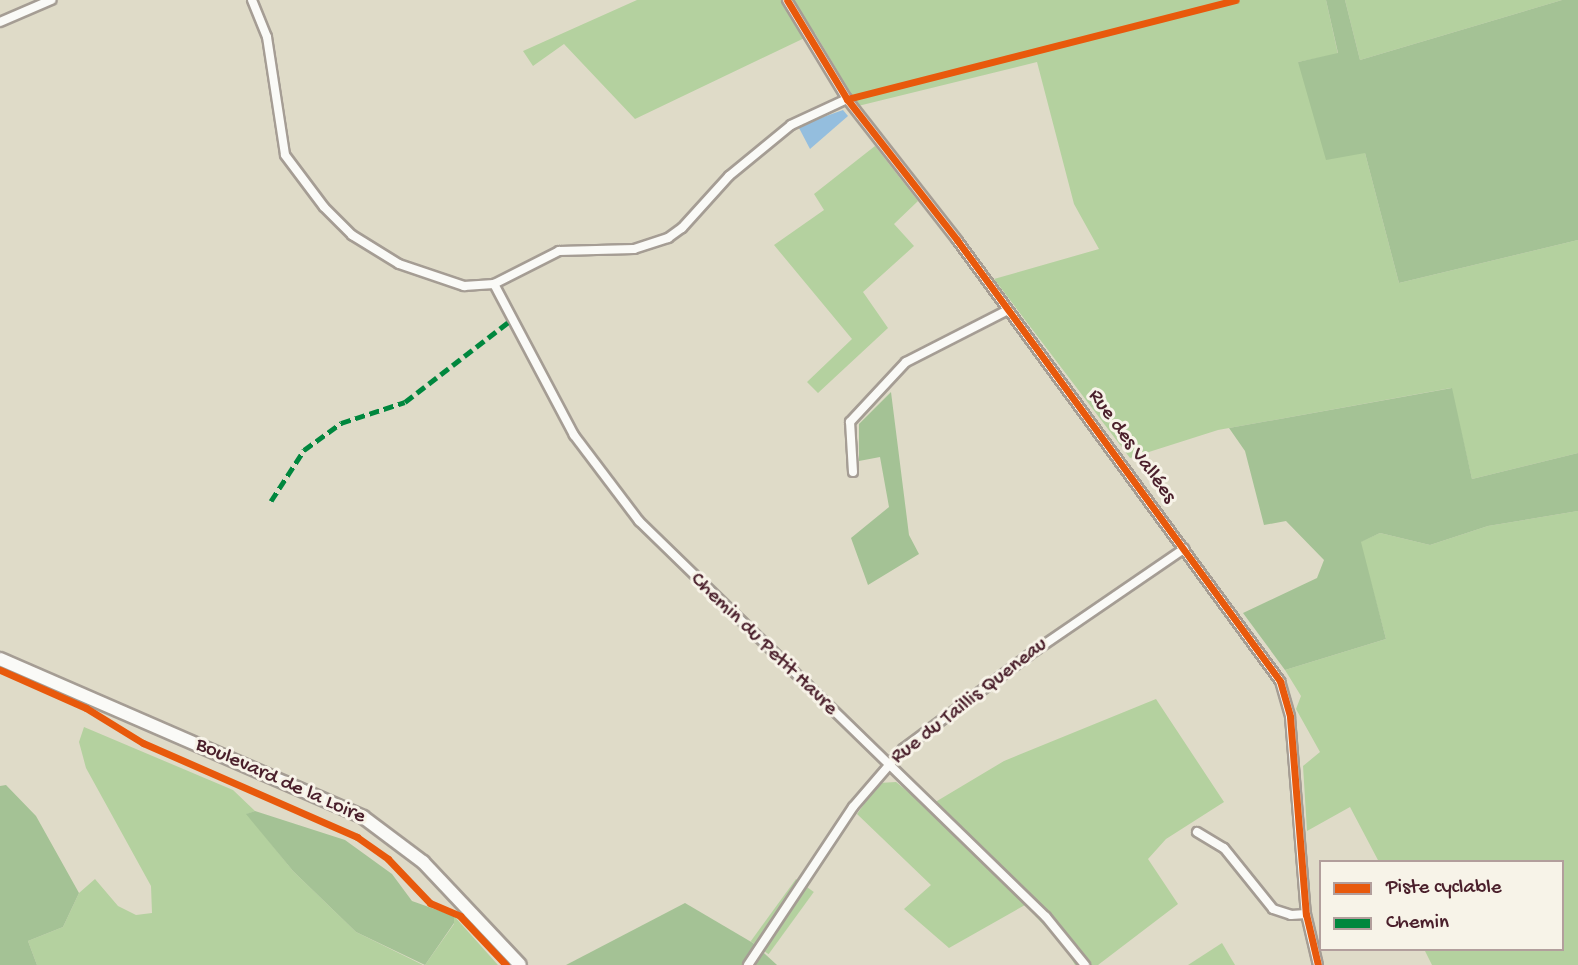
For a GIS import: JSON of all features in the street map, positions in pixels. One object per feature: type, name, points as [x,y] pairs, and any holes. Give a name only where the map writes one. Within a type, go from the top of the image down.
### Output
[{"type":"main road","name":"Boulevard de la Loire","points":[[0,659],[363,817],[422,862],[520,965]]},
{"type":"street","points":[[0,22],[51,0]]},
{"type":"street","points":[[252,0],[267,37],[285,155],[324,208],[352,235],[399,264],[447,283],[495,284],[559,251],[634,249],[668,237],[682,228],[729,176],[791,125],[846,99]]},
{"type":"street","name":"Rue des Vallées","points":[[787,0],[846,99],[1008,310],[1272,670],[1287,700],[1306,914],[1318,965]]},
{"type":"street","name":"Chemin du Petit Havre","points":[[495,284],[599,473],[696,581],[1046,917],[1085,965]]},
{"type":"street","points":[[853,472],[850,422],[906,362],[1008,310]]},
{"type":"street","name":"Rue du Taillis Queneau","points":[[748,965],[853,807],[886,766],[963,702],[1184,549]]},
{"type":"street","points":[[1197,832],[1224,848],[1273,909],[1306,914]]},
{"type":"green space","points":[[637,0],[1326,0],[1338,54],[1298,62],[1365,153],[1399,283],[1578,240],[1578,453],[1472,479],[1451,388],[1218,430],[1130,458],[994,279],[1099,249],[1074,204],[1037,62],[858,106],[815,33],[635,119],[564,44],[533,66],[523,51]]},
{"type":"green space","points":[[1326,0],[1345,0],[1360,60],[1562,0],[1578,0],[1578,240],[1399,283],[1365,153],[1326,160],[1298,62],[1338,53]]},
{"type":"green space","points":[[1345,0],[1562,0],[1360,60]]},
{"type":"green space","points":[[875,146],[918,201],[894,224],[914,246],[863,292],[888,328],[818,393],[807,382],[852,339],[774,245],[824,210],[814,194]]},
{"type":"green space","points":[[1452,388],[1472,479],[1578,453],[1578,511],[1488,526],[1430,545],[1380,533],[1361,542],[1386,639],[1285,670],[1243,613],[1317,578],[1324,560],[1286,521],[1264,525],[1245,451],[1229,428]]},
{"type":"green space","points":[[891,392],[909,535],[919,554],[868,585],[851,538],[889,507],[880,457],[859,461],[859,424]]},
{"type":"green space","points":[[1578,511],[1578,965],[1432,965],[1425,951],[1564,951],[1564,860],[1378,860],[1350,807],[1307,831],[1303,766],[1320,752],[1296,709],[1301,696],[1285,670],[1386,639],[1360,542],[1380,533],[1430,545],[1488,526]]},
{"type":"green space","points":[[1156,699],[1224,802],[1166,839],[1148,859],[1178,904],[1098,965],[1075,965],[1066,949],[1025,905],[949,948],[904,909],[931,885],[857,814],[879,783],[896,782],[927,807],[1004,761]]},
{"type":"green space","points":[[84,727],[233,790],[255,811],[247,814],[293,871],[356,932],[423,965],[37,965],[28,941],[63,927],[79,893],[95,879],[118,906],[136,915],[152,913],[151,886],[86,768],[79,742]]},
{"type":"green space","points":[[6,785],[36,816],[79,893],[63,927],[28,941],[37,965],[0,965],[0,786]]},
{"type":"green space","points":[[255,811],[345,840],[392,874],[412,901],[454,916],[454,923],[425,965],[356,932],[293,871],[246,814]]},
{"type":"green space","points":[[796,879],[814,892],[769,954],[751,941]]},
{"type":"green space","points":[[685,903],[753,943],[777,965],[566,965]]},
{"type":"green space","points":[[454,916],[498,965],[425,965],[454,924]]},
{"type":"green space","points":[[1222,943],[1235,965],[1188,965]]},
{"type":"water","points":[[843,110],[848,116],[810,149],[798,126]]},
{"type":"marked path","points":[[271,501],[304,450],[341,423],[405,402],[511,320]]},
{"type":"cycle path","points":[[787,0],[847,99],[957,240],[1280,681],[1290,717],[1306,914],[1318,965]]},
{"type":"cycle path","points":[[847,99],[1236,0]]},
{"type":"cycle path","points":[[0,670],[86,708],[143,743],[357,837],[388,859],[430,903],[460,916],[506,965]]}]
